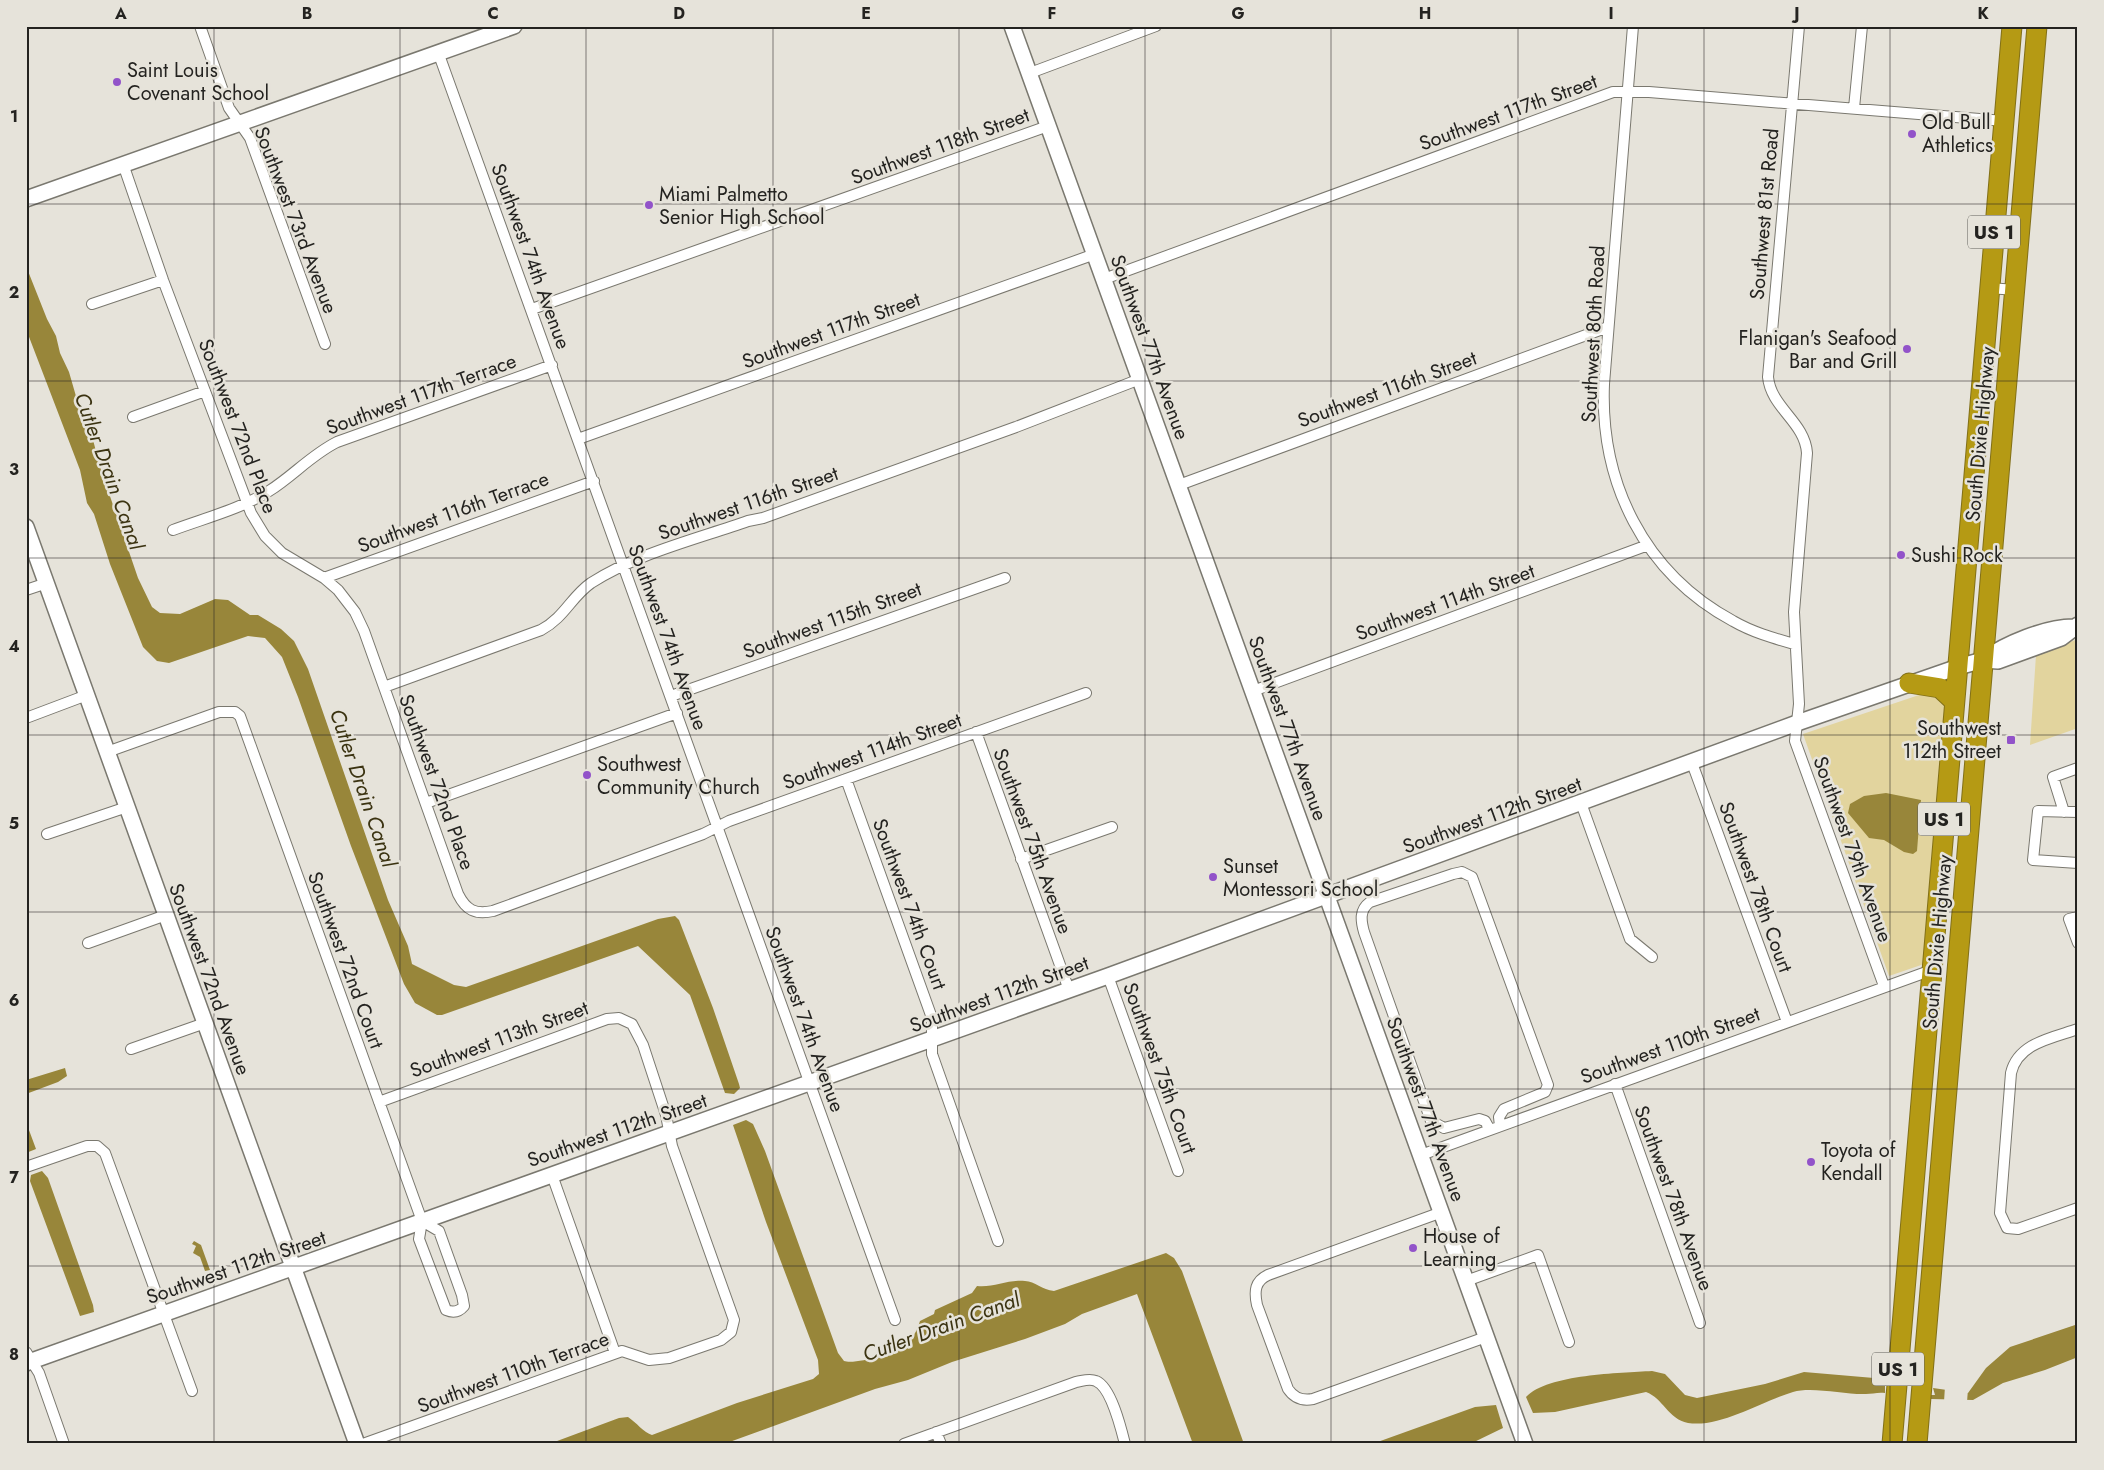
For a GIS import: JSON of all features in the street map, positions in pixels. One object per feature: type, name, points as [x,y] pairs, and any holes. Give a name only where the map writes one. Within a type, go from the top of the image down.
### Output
[{"type":"highway","name":"South Dixie Highway","points":[[1892,1444],[2012,26]]},
{"type":"highway","name":"South Dixie Highway","points":[[1917,1444],[2037,26]]},
{"type":"highway","points":[[2004,121],[2011,123],[2020,135],[2026,168]]},
{"type":"highway","points":[[1909,683],[1940,688],[1954,700]]},
{"type":"highway","points":[[1932,970],[1958,962]]},
{"type":"street","name":"Southwest 73rd Avenue","points":[[200,26],[229,108],[250,138],[325,344]]},
{"type":"street","points":[[26,199],[438,52],[494,30],[514,26]]},
{"type":"street","name":"Southwest 77th Avenue","points":[[1012,26],[1525,1444]]},
{"type":"street","points":[[1030,73],[1156,26]]},
{"type":"street","name":"Southwest 80th Road","points":[[1633,26],[1603,400],[1606,444],[1620,492],[1648,545],[1673,575],[1711,608],[1747,628],[1794,644]]},
{"type":"street","name":"Southwest 81st Road","points":[[1797,722],[1799,704],[1794,644],[1794,612],[1807,447],[1802,434],[1774,398],[1768,377],[1799,26]]},
{"type":"street","points":[[1854,108],[1862,26]]},
{"type":"street","name":"Southwest 74th Avenue","points":[[438,52],[895,1320]]},
{"type":"street","name":"Southwest 117th Street","points":[[1104,279],[1613,92],[1854,108],[2004,121]]},
{"type":"street","name":"Southwest 118th Street","points":[[532,310],[1048,126]]},
{"type":"street","name":"Southwest 72nd Place","points":[[123,164],[163,280],[246,502],[260,528],[273,545],[282,553],[324,578],[338,590],[355,612],[384,687],[458,894],[467,908],[473,912]]},
{"type":"street","name":"Southwest 117th Street","points":[[578,439],[1095,254]]},
{"type":"street","points":[[92,304],[163,280]]},
{"type":"street","points":[[1990,288],[2015,290]]},
{"type":"street","name":"Southwest 116th Street","points":[[1179,485],[1608,327]]},
{"type":"street","name":"Southwest 117th Terrace","points":[[174,530],[269,492],[313,455],[337,442],[552,364]]},
{"type":"street","name":"Southwest 116th Street","points":[[384,687],[541,630],[557,620],[589,584],[624,567],[1016,427],[1140,379]]},
{"type":"street","points":[[133,417],[205,391]]},
{"type":"street","name":"Southwest 116th Terrace","points":[[324,578],[594,481]]},
{"type":"street","name":"Southwest 72nd Avenue","points":[[26,527],[357,1444]]},
{"type":"street","name":"Southwest 114th Street","points":[[1253,691],[1648,545]]},
{"type":"street","name":"Southwest 115th Street","points":[[671,696],[1005,578]]},
{"type":"street","points":[[26,590],[47,582]]},
{"type":"street","name":"Southwest 112th Street","points":[[28,1359],[293,1269],[422,1221],[810,1084],[1692,763],[1797,722],[1909,683],[1983,660],[1999,649],[2060,627],[2076,626]]},
{"type":"street","name":"Southwest 114th Street","points":[[473,912],[493,911],[846,779],[1086,693]]},
{"type":"street","points":[[26,718],[88,695]]},
{"type":"street","name":"Southwest 72nd Court","points":[[107,752],[209,716],[235,712],[243,724],[422,1221],[419,1239],[441,1300],[446,1310],[450,1312],[460,1310],[464,1306],[462,1295],[439,1231],[422,1221]]},
{"type":"street","points":[[426,803],[677,712]]},
{"type":"street","name":"Southwest 79th Avenue","points":[[1797,722],[1795,741],[1884,986]]},
{"type":"street","name":"Southwest 75th Avenue","points":[[976,732],[1069,990]]},
{"type":"street","name":"Southwest 78th Court","points":[[1692,763],[1787,1022]]},
{"type":"street","points":[[2064,812],[2052,777],[2078,768]]},
{"type":"street","name":"Southwest 74th Court","points":[[846,779],[932,1018],[932,1054],[998,1241]]},
{"type":"street","points":[[1581,803],[1630,939],[1652,957]]},
{"type":"street","points":[[48,834],[127,807]]},
{"type":"street","points":[[2078,812],[2038,811],[2033,860],[2078,863]]},
{"type":"street","points":[[1021,859],[1112,827]]},
{"type":"street","points":[[1490,1130],[1484,1121],[1475,1119],[1444,1128],[1434,1125],[1431,1121],[1364,932],[1361,915],[1365,906],[1370,902],[1453,874],[1462,872],[1472,877],[1547,1082],[1545,1092],[1504,1109],[1499,1117],[1500,1126]]},
{"type":"street","points":[[88,943],[166,915]]},
{"type":"street","points":[[2075,916],[2078,943]]},
{"type":"street","name":"Southwest 110th Street","points":[[1421,1155],[1932,970]]},
{"type":"street","name":"Southwest 75th Court","points":[[1108,976],[1178,1171]]},
{"type":"street","name":"Southwest 113th Street","points":[[378,1102],[607,1019],[619,1018],[632,1024],[643,1045],[666,1115],[669,1133]]},
{"type":"street","points":[[131,1049],[205,1023]]},
{"type":"street","points":[[2078,1029],[2035,1044],[2019,1054],[2011,1073],[2001,1203],[2002,1219],[2007,1228],[2018,1230],[2078,1208]]},
{"type":"street","name":"Southwest 78th Avenue","points":[[1615,1084],[1700,1323]]},
{"type":"street","points":[[1528,1099],[1530,1115]]},
{"type":"street","name":"Southwest 110th Terrace","points":[[363,1444],[615,1353],[622,1351],[649,1360],[663,1360],[721,1340],[731,1332],[734,1327],[733,1315],[669,1133]]},
{"type":"street","points":[[26,1167],[81,1148],[97,1146],[105,1153],[192,1391]]},
{"type":"street","points":[[552,1175],[615,1353]]},
{"type":"street","points":[[1442,1212],[1268,1275],[1256,1285],[1257,1305],[1286,1385],[1295,1396],[1302,1399],[1313,1399],[1486,1336]]},
{"type":"street","points":[[1466,1281],[1538,1255],[1569,1342]]},
{"type":"street","points":[[28,1359],[39,1373],[64,1444]]},
{"type":"street","points":[[904,1444],[1076,1382],[1092,1380],[1100,1383],[1109,1396],[1125,1444]]},
{"type":"street","points":[[936,1432],[941,1444]]},
{"type":"shaded area","points":[[2078,639],[2078,728],[2030,745],[2036,655]]},
{"type":"shaded area","points":[[1925,693],[1935,694],[1945,704],[1924,964],[1889,976],[1803,734]]},
{"type":"water","points":[[26,266],[47,319],[56,336],[82,417],[91,432],[100,467],[138,578],[152,607],[160,613],[180,614],[215,599],[228,600],[250,615],[258,615],[281,629],[294,641],[308,669],[388,900],[408,946],[412,964],[454,985],[466,987],[658,919],[675,916],[679,920],[713,1008],[739,1084],[740,1088],[734,1094],[725,1093],[690,995],[638,946],[442,1015],[437,1015],[415,1003],[404,984],[282,657],[265,638],[248,636],[169,663],[157,661],[143,647],[110,564],[94,514],[87,503],[80,470],[26,329]]},
{"type":"water","points":[[1886,793],[1921,800],[1917,851],[1913,854],[1904,852],[1884,840],[1869,838],[1848,813],[1850,804],[1864,796]]},
{"type":"water","points":[[65,1068],[67,1076],[58,1082],[26,1094],[26,1080]]},
{"type":"water","name":"Cutler Drain Canal","points":[[746,1120],[753,1124],[765,1151],[838,1353],[844,1361],[865,1360],[900,1348],[912,1337],[920,1321],[934,1314],[935,1310],[972,1293],[977,1286],[1025,1281],[1054,1291],[1166,1253],[1174,1258],[1182,1271],[1244,1444],[1193,1444],[1137,1294],[1082,1314],[1065,1324],[1025,1339],[952,1362],[908,1380],[875,1389],[724,1444],[549,1444],[619,1418],[628,1417],[652,1435],[737,1403],[813,1379],[819,1374],[818,1360],[766,1222],[733,1125]]},
{"type":"water","points":[[26,1122],[36,1149],[26,1153]]},
{"type":"water","points":[[42,1171],[48,1178],[94,1312],[80,1316],[30,1181],[31,1175]]},
{"type":"water","points":[[194,1241],[201,1245],[210,1270],[205,1271],[200,1257],[193,1253],[196,1246],[192,1244]]},
{"type":"water","points":[[2078,1324],[2078,1357],[2003,1383],[1973,1400],[1931,1399],[1931,1395],[1935,1395],[1933,1388],[1968,1393],[1986,1368],[2010,1347]]},
{"type":"water","points":[[1652,1371],[1665,1374],[1685,1395],[1697,1398],[1765,1384],[1804,1372],[1874,1378],[1885,1383],[1885,1393],[1858,1394],[1801,1390],[1781,1396],[1728,1418],[1701,1423],[1681,1421],[1670,1413],[1657,1399],[1646,1392],[1555,1412],[1533,1413],[1526,1397],[1536,1389],[1567,1379],[1604,1374]]},
{"type":"water","points":[[1496,1405],[1503,1428],[1470,1444],[1372,1444],[1475,1407]]},
{"type":"pier","points":[[1945,1386],[1968,1389],[1967,1402],[1944,1402]]},
{"type":"place","name":"Saint Louis Covenant School","points":[[117,82]]},
{"type":"place","name":"Old Bull Athletics","points":[[1912,134]]},
{"type":"place","name":"Miami Palmetto Senior High School","points":[[649,205]]},
{"type":"place","name":"Flanigan's Seafood Bar and Grill","points":[[1907,349]]},
{"type":"place","name":"Sushi Rock","points":[[1901,555]]},
{"type":"place","name":"Southwest 112th Street","points":[[2011,740]]},
{"type":"place","name":"Southwest Community Church","points":[[587,775]]},
{"type":"place","name":"Sunset Montessori School","points":[[1213,877]]},
{"type":"place","name":"Toyota of Kendall","points":[[1811,1162]]},
{"type":"place","name":"House of Learning","points":[[1413,1248]]}]
